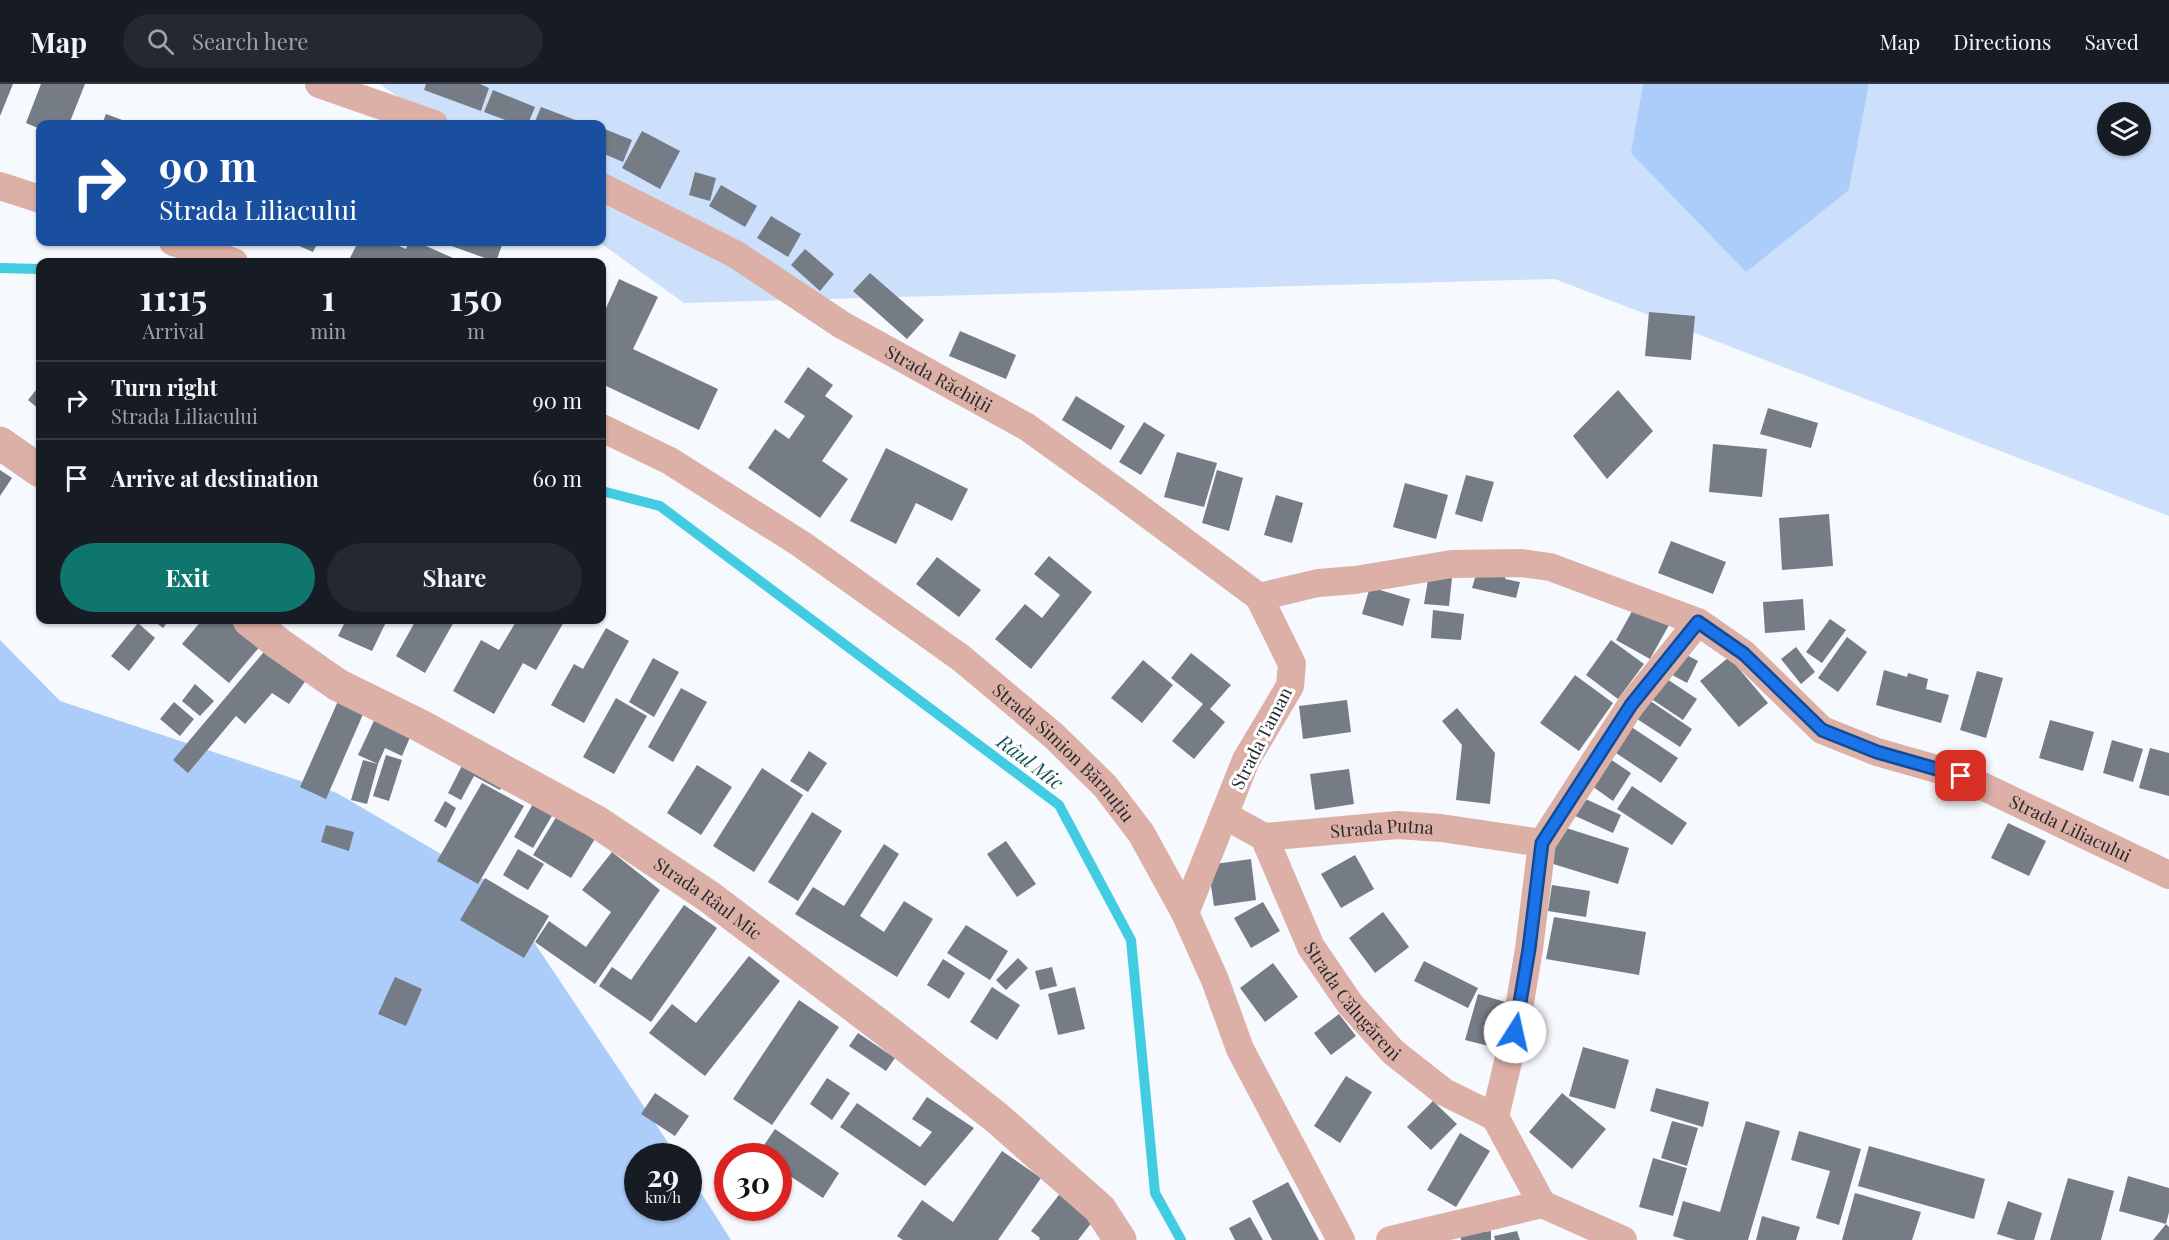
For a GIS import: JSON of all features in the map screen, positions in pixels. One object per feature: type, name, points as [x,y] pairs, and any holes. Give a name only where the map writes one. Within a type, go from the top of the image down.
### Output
[{"type":"street","points":[[319,84],[367,103],[421,120]]},
{"type":"street","points":[[0,186],[36,198]]},
{"type":"street","name":"Strada Răchiții","points":[[606,189],[735,254],[842,325],[1027,427],[1259,597]]},
{"type":"street","points":[[185,246],[222,258]]},
{"type":"street","name":"Strada Simion Bărnuțiu","points":[[606,430],[670,461],[791,538],[961,658],[1054,736],[1105,786],[1142,833],[1185,913],[1215,981],[1240,1049],[1341,1240]]},
{"type":"street","points":[[0,443],[36,468]]},
{"type":"street","name":"Strada Liliacului","points":[[1259,597],[1318,584],[1452,564],[1521,563],[1550,567],[1698,622],[1744,654],[1822,730],[1877,752],[1961,776],[2169,875]]},
{"type":"street","name":"Strada Taman","points":[[1185,913],[1246,760],[1290,686],[1292,664],[1259,597]]},
{"type":"street","points":[[1542,1204],[1495,1117],[1515,1032],[1529,949],[1542,843],[1631,705],[1698,622]]},
{"type":"street","name":"Strada Râul Mic","points":[[254,624],[338,685],[419,725],[597,822],[708,896],[883,1028],[997,1118],[1100,1209],[1120,1240]]},
{"type":"street","points":[[1224,815],[1264,837]]},
{"type":"street","name":"Strada Putna","points":[[1264,837],[1398,825],[1441,828],[1542,843]]},
{"type":"street","name":"Strada Călugăreni","points":[[1264,837],[1311,947],[1350,1004],[1393,1052],[1444,1092],[1495,1117]]},
{"type":"street","points":[[1390,1240],[1542,1204],[1623,1240]]},
{"type":"shaded area","points":[[380,84],[1643,84],[1632,153],[1849,190],[1869,84],[2169,84],[2169,516],[1555,279],[684,303],[605,246],[606,120],[430,120]]},
{"type":"shaded area","points":[[1643,84],[1869,84],[1849,190],[1746,272],[1631,153]]},
{"type":"shaded area","points":[[0,640],[60,701],[337,793],[497,887],[668,1143],[624,1143],[624,1221],[702,1221],[702,1194],[714,1213],[714,1221],[719,1221],[731,1240],[0,1240]]},
{"type":"building","points":[[0,84],[13,84],[0,116]]},
{"type":"building","points":[[41,84],[85,84],[71,120],[36,120],[36,127],[26,123]]},
{"type":"building","points":[[426,84],[480,84],[489,88],[481,111],[424,90]]},
{"type":"building","points":[[493,90],[535,107],[530,120],[505,120],[484,112]]},
{"type":"building","points":[[541,107],[575,120],[536,120]]},
{"type":"building","points":[[106,114],[122,120],[104,120]]},
{"type":"building","points":[[606,130],[632,140],[623,162],[606,155]]},
{"type":"building","points":[[642,131],[680,151],[660,189],[622,168]]},
{"type":"building","points":[[695,172],[716,178],[710,201],[689,195]]},
{"type":"building","points":[[721,185],[757,206],[745,227],[709,206]]},
{"type":"building","points":[[771,216],[801,234],[788,257],[757,238]]},
{"type":"building","points":[[299,246],[316,246],[313,252]]},
{"type":"building","points":[[356,246],[399,246],[406,249],[407,246],[426,246],[453,258],[350,258]]},
{"type":"building","points":[[452,246],[502,246],[497,258],[485,258]]},
{"type":"building","points":[[805,249],[834,274],[820,291],[791,265]]},
{"type":"building","points":[[870,273],[924,320],[907,339],[853,291]]},
{"type":"building","points":[[619,279],[658,297],[633,349],[718,389],[699,430],[606,386],[606,308]]},
{"type":"building","points":[[1649,312],[1695,316],[1691,360],[1645,356]]},
{"type":"building","points":[[960,331],[1016,355],[1006,379],[949,356]]},
{"type":"building","points":[[808,367],[833,385],[825,396],[853,416],[822,461],[848,479],[820,518],[748,468],[775,429],[789,439],[805,416],[784,402]]},
{"type":"building","points":[[36,390],[36,407],[28,400]]},
{"type":"building","points":[[1618,390],[1653,431],[1607,479],[1573,436]]},
{"type":"building","points":[[1076,396],[1125,426],[1111,450],[1062,420]]},
{"type":"building","points":[[1768,408],[1818,423],[1811,448],[1760,434]]},
{"type":"building","points":[[1144,422],[1165,435],[1141,475],[1119,462]]},
{"type":"building","points":[[1713,444],[1767,449],[1762,497],[1709,492]]},
{"type":"building","points":[[886,448],[968,489],[952,521],[916,503],[896,544],[850,521]]},
{"type":"building","points":[[1177,452],[1217,463],[1204,507],[1164,497]]},
{"type":"building","points":[[0,470],[12,478],[0,496]]},
{"type":"building","points":[[1217,470],[1243,478],[1229,531],[1202,523]]},
{"type":"building","points":[[1466,475],[1494,482],[1482,522],[1455,514]]},
{"type":"building","points":[[1405,483],[1448,495],[1436,539],[1393,527]]},
{"type":"building","points":[[1276,495],[1303,503],[1292,543],[1264,535]]},
{"type":"building","points":[[1829,514],[1833,566],[1782,570],[1779,518]]},
{"type":"building","points":[[1671,541],[1726,562],[1713,594],[1658,573]]},
{"type":"building","points":[[1049,556],[1092,592],[1031,669],[995,639],[1025,604],[1042,618],[1060,595],[1034,574]]},
{"type":"building","points":[[937,557],[981,590],[959,617],[916,584]]},
{"type":"building","points":[[1477,571],[1507,571],[1505,579],[1520,582],[1516,598],[1472,588]]},
{"type":"building","points":[[1429,574],[1452,578],[1449,606],[1424,604]]},
{"type":"building","points":[[1370,587],[1410,599],[1403,626],[1362,614]]},
{"type":"building","points":[[1803,599],[1805,630],[1765,633],[1763,602]]},
{"type":"building","points":[[1635,606],[1669,625],[1650,659],[1616,640]]},
{"type":"building","points":[[1433,610],[1464,614],[1461,640],[1431,638]]},
{"type":"building","points":[[1830,619],[1846,630],[1822,663],[1806,652]]},
{"type":"building","points":[[137,624],[155,638],[129,671],[111,656]]},
{"type":"building","points":[[199,624],[236,624],[262,644],[229,683],[182,644]]},
{"type":"building","points":[[344,624],[385,624],[372,651],[338,636]]},
{"type":"building","points":[[414,624],[453,624],[425,673],[396,656]]},
{"type":"building","points":[[515,624],[563,624],[536,670],[523,663],[494,714],[453,691],[481,640],[499,650]]},
{"type":"building","points":[[606,628],[629,641],[584,723],[551,705],[574,664],[583,669]]},
{"type":"building","points":[[1847,637],[1867,652],[1838,692],[1818,678]]},
{"type":"building","points":[[1611,640],[1644,664],[1618,699],[1586,675]]},
{"type":"building","points":[[268,647],[309,676],[289,704],[272,693],[245,724],[236,716],[188,773],[173,760]]},
{"type":"building","points":[[1796,647],[1815,672],[1801,684],[1781,659]]},
{"type":"building","points":[[1677,650],[1698,661],[1687,683],[1665,671]]},
{"type":"building","points":[[1191,653],[1231,685],[1210,709],[1225,722],[1194,759],[1172,741],[1203,704],[1171,678]]},
{"type":"building","points":[[1729,657],[1768,703],[1739,727],[1700,681]]},
{"type":"building","points":[[653,658],[679,672],[654,717],[629,702]]},
{"type":"building","points":[[1143,660],[1173,685],[1142,723],[1111,698]]},
{"type":"building","points":[[1884,670],[1907,677],[1908,673],[1928,679],[1926,689],[1949,695],[1941,723],[1876,705]]},
{"type":"building","points":[[1977,671],[2003,678],[1986,738],[1960,730]]},
{"type":"building","points":[[1575,675],[1613,703],[1579,751],[1540,723]]},
{"type":"building","points":[[1664,677],[1697,699],[1683,720],[1650,698]]},
{"type":"building","points":[[195,684],[214,701],[200,716],[182,701]]},
{"type":"building","points":[[681,688],[707,702],[673,762],[648,747]]},
{"type":"building","points":[[1643,696],[1692,729],[1680,747],[1631,715]]},
{"type":"building","points":[[616,698],[647,716],[614,774],[583,757]]},
{"type":"building","points":[[1347,700],[1351,732],[1303,739],[1299,706]]},
{"type":"building","points":[[338,701],[364,712],[326,799],[300,787]]},
{"type":"building","points":[[174,702],[194,719],[180,736],[160,719]]},
{"type":"building","points":[[1457,708],[1495,753],[1490,804],[1456,800],[1462,745],[1442,721]]},
{"type":"building","points":[[378,712],[414,728],[402,756],[385,748],[378,764],[358,755]]},
{"type":"building","points":[[2050,720],[2094,732],[2083,771],[2039,758]]},
{"type":"building","points":[[1627,724],[1678,758],[1661,783],[1610,749]]},
{"type":"building","points":[[2112,740],[2143,749],[2133,782],[2103,773]]},
{"type":"building","points":[[2150,748],[2169,753],[2169,796],[2139,788]]},
{"type":"building","points":[[809,751],[827,763],[808,792],[790,781]]},
{"type":"building","points":[[469,752],[508,773],[500,790],[474,776],[461,800],[448,793]]},
{"type":"building","points":[[386,755],[402,760],[389,801],[373,796]]},
{"type":"building","points":[[1607,757],[1631,773],[1613,801],[1589,784]]},
{"type":"building","points":[[363,760],[378,764],[367,804],[351,800]]},
{"type":"building","points":[[697,765],[732,787],[701,835],[667,813]]},
{"type":"building","points":[[762,768],[803,795],[754,872],[713,846]]},
{"type":"building","points":[[1349,769],[1354,804],[1315,810],[1310,774]]},
{"type":"building","points":[[482,783],[524,806],[478,884],[437,861]]},
{"type":"building","points":[[1632,786],[1687,823],[1672,845],[1617,809]]},
{"type":"building","points":[[537,797],[556,809],[533,848],[514,837]]},
{"type":"building","points":[[1581,797],[1621,815],[1613,833],[1573,815]]},
{"type":"building","points":[[445,801],[456,808],[446,828],[434,821]]},
{"type":"building","points":[[563,806],[601,829],[571,878],[533,855]]},
{"type":"building","points":[[812,812],[842,831],[798,901],[768,882]]},
{"type":"building","points":[[2008,823],[2046,841],[2029,876],[1991,858]]},
{"type":"building","points":[[326,825],[354,832],[349,851],[321,842]]},
{"type":"building","points":[[1560,826],[1629,848],[1618,884],[1550,863]]},
{"type":"building","points":[[1006,841],[1036,884],[1017,897],[987,854]]},
{"type":"building","points":[[884,844],[899,854],[860,916],[884,932],[904,901],[933,919],[897,977],[795,914],[813,887],[844,906]]},
{"type":"building","points":[[518,849],[544,864],[528,890],[503,875]]},
{"type":"building","points":[[612,852],[660,890],[595,984],[535,942],[549,921],[586,947],[611,912],[582,890]]},
{"type":"building","points":[[1355,855],[1374,889],[1341,908],[1321,874]]},
{"type":"building","points":[[1251,859],[1256,900],[1214,906],[1208,865]]},
{"type":"building","points":[[485,878],[549,916],[524,958],[460,920]]},
{"type":"building","points":[[1552,885],[1590,891],[1586,917],[1548,911]]},
{"type":"building","points":[[1263,902],[1280,931],[1251,948],[1234,918]]},
{"type":"building","points":[[684,905],[717,928],[651,1022],[599,986],[612,967],[631,980]]},
{"type":"building","points":[[1383,912],[1409,947],[1375,973],[1349,938]]},
{"type":"building","points":[[1554,917],[1646,932],[1639,975],[1546,959]]},
{"type":"building","points":[[966,925],[1008,951],[990,980],[947,953]]},
{"type":"building","points":[[749,956],[780,981],[705,1076],[649,1033],[672,1004],[696,1023]]},
{"type":"building","points":[[1018,958],[1028,968],[1006,990],[996,980]]},
{"type":"building","points":[[943,959],[965,973],[949,999],[927,985]]},
{"type":"building","points":[[1424,961],[1478,988],[1468,1008],[1414,981]]},
{"type":"building","points":[[1273,963],[1298,997],[1265,1022],[1240,988]]},
{"type":"building","points":[[1052,967],[1057,986],[1040,990],[1035,971]]},
{"type":"building","points":[[395,977],[422,989],[406,1026],[378,1014]]},
{"type":"building","points":[[992,987],[1020,1005],[997,1040],[970,1022]]},
{"type":"building","points":[[1075,987],[1085,1029],[1058,1035],[1048,994]]},
{"type":"building","points":[[1478,994],[1509,1003],[1497,1048],[1465,1040]]},
{"type":"building","points":[[799,1000],[839,1027],[772,1125],[733,1099]]},
{"type":"building","points":[[1339,1014],[1356,1036],[1331,1055],[1314,1033]]},
{"type":"building","points":[[858,1033],[895,1058],[886,1071],[849,1046]]},
{"type":"building","points":[[1583,1047],[1629,1060],[1615,1109],[1569,1096]]},
{"type":"building","points":[[1346,1076],[1372,1092],[1340,1143],[1314,1126]]},
{"type":"building","points":[[827,1078],[850,1093],[832,1120],[810,1104]]},
{"type":"building","points":[[1656,1088],[1709,1102],[1703,1127],[1650,1111]]},
{"type":"building","points":[[655,1093],[689,1116],[675,1136],[641,1114]]},
{"type":"building","points":[[1562,1093],[1606,1129],[1572,1169],[1529,1132]]},
{"type":"building","points":[[927,1097],[974,1128],[925,1186],[840,1127],[857,1103],[920,1147],[932,1132],[912,1119]]},
{"type":"building","points":[[1433,1101],[1457,1124],[1431,1150],[1407,1127]]},
{"type":"building","points":[[1672,1121],[1698,1128],[1687,1166],[1661,1158]]},
{"type":"building","points":[[1746,1121],[1780,1131],[1748,1240],[1686,1240],[1673,1236],[1683,1201],[1720,1212]]},
{"type":"building","points":[[775,1129],[839,1173],[823,1198],[792,1177],[792,1143],[765,1143]]},
{"type":"building","points":[[1799,1131],[1861,1149],[1839,1225],[1816,1218],[1830,1171],[1791,1160]]},
{"type":"building","points":[[1460,1133],[1490,1151],[1456,1207],[1427,1190]]},
{"type":"building","points":[[1869,1146],[1985,1179],[1974,1219],[1858,1186]]},
{"type":"building","points":[[1002,1151],[1041,1178],[998,1240],[903,1240],[897,1236],[922,1200],[953,1222]]},
{"type":"building","points":[[1653,1158],[1687,1168],[1673,1216],[1639,1207]]},
{"type":"building","points":[[2128,1176],[2169,1188],[2169,1212],[2166,1224],[2119,1211]]},
{"type":"building","points":[[2068,1178],[2114,1191],[2101,1240],[2050,1240]]},
{"type":"building","points":[[1288,1182],[1319,1240],[1272,1240],[1252,1201]]},
{"type":"building","points":[[1062,1191],[1096,1217],[1078,1240],[1039,1240],[1040,1238],[1031,1231]]},
{"type":"building","points":[[1855,1193],[1921,1212],[1912,1240],[1842,1240]]},
{"type":"building","points":[[2008,1201],[2042,1213],[2034,1240],[2016,1240],[1997,1234]]},
{"type":"building","points":[[1762,1216],[1800,1227],[1796,1240],[1756,1240]]},
{"type":"building","points":[[1250,1217],[1263,1240],[1235,1240],[1229,1228]]},
{"type":"building","points":[[2166,1224],[2169,1227],[2169,1240],[2153,1240]]},
{"type":"building","points":[[1491,1231],[1491,1240],[1461,1240],[1460,1234]]},
{"type":"building","points":[[1517,1231],[1520,1240],[1495,1240],[1494,1236]]},
{"type":"waterway","name":"Râul Mic","points":[[0,268],[36,269]]},
{"type":"waterway","name":"Râul Mic","points":[[606,492],[660,506],[1059,805],[1131,940],[1155,1193],[1181,1240]]},
{"type":"route","points":[[1515,1032],[1529,949],[1542,843],[1631,705],[1698,622],[1744,654],[1822,730],[1877,752],[1961,776]]}]
